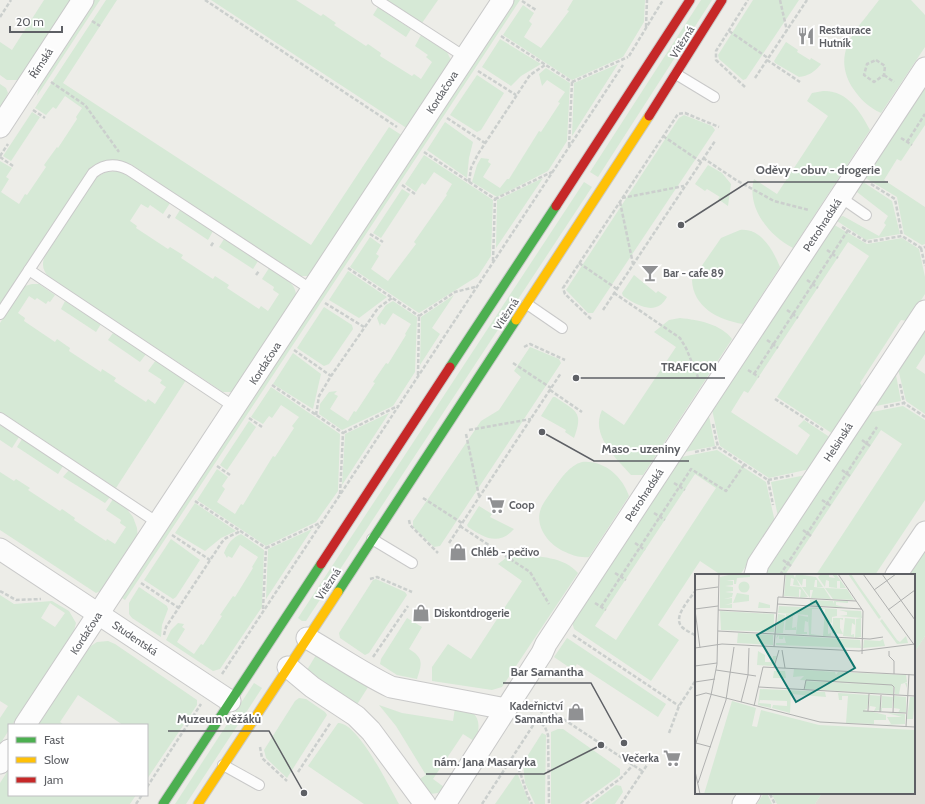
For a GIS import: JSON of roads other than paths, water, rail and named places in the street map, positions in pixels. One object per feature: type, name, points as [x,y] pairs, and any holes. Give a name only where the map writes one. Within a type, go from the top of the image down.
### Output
[{"type":"main road","name":"Vítězná","points":[[163,804],[230,701],[284,626],[690,0]]},
{"type":"main road","name":"Vítězná","points":[[198,804],[303,637],[372,539],[527,304],[676,74],[722,0]]},
{"type":"street","name":"Římská","points":[[0,127],[83,0]]},
{"type":"street","name":"Kordačova","points":[[26,724],[98,614],[168,532],[421,145],[517,2]]},
{"type":"street","name":"Petrohradská","points":[[445,804],[506,709],[555,616],[819,214],[840,197],[925,68]]},
{"type":"street","name":"Helsinská","points":[[755,574],[758,564],[925,311]]},
{"type":"street","points":[[897,574],[925,532]]},
{"type":"street","name":"Studentská","points":[[0,549],[230,701]]},
{"type":"street","points":[[303,637],[335,654],[374,679],[392,687],[506,709]]},
{"type":"street","points":[[285,665],[312,687],[356,716],[371,731],[425,804]]},
{"type":"street","points":[[0,763],[8,751]]},
{"type":"street","points":[[743,804],[749,794]]},
{"type":"lane","points":[[378,0],[474,66]]},
{"type":"lane","points":[[676,74],[714,97]]},
{"type":"lane","points":[[0,314],[93,173],[105,166],[115,165],[124,167],[135,174],[321,299]]},
{"type":"lane","points":[[840,197],[866,215]]},
{"type":"lane","points":[[29,270],[245,414]]},
{"type":"lane","points":[[527,304],[562,328]]},
{"type":"lane","points":[[0,418],[168,532]]},
{"type":"lane","points":[[372,539],[412,563]]},
{"type":"lane","points":[[223,765],[259,786]]},
{"type":"place","name":"Restaurace Hutník","points":[[806,36]]},
{"type":"place","name":"Oděvy - obuv - drogerie","points":[[681,225]]},
{"type":"place","name":"Bar - cafe 89","points":[[650,273]]},
{"type":"place","name":"TRAFICON","points":[[576,378]]},
{"type":"place","name":"Maso - uzeniny","points":[[542,432]]},
{"type":"place","name":"Coop","points":[[496,505]]},
{"type":"place","name":"Chléb - pečivo","points":[[458,552]]},
{"type":"place","name":"Diskontdrogerie","points":[[421,613]]},
{"type":"place","name":"Kadeřnictví Samantha","points":[[576,712]]},
{"type":"place","name":"Bar Samantha","points":[[624,743]]},
{"type":"place","name":"nám. Jana Masaryka","points":[[601,745]]},
{"type":"place","name":"Večerka","points":[[672,758]]},
{"type":"place","name":"Muzeum věžáků","points":[[304,793]]}]
